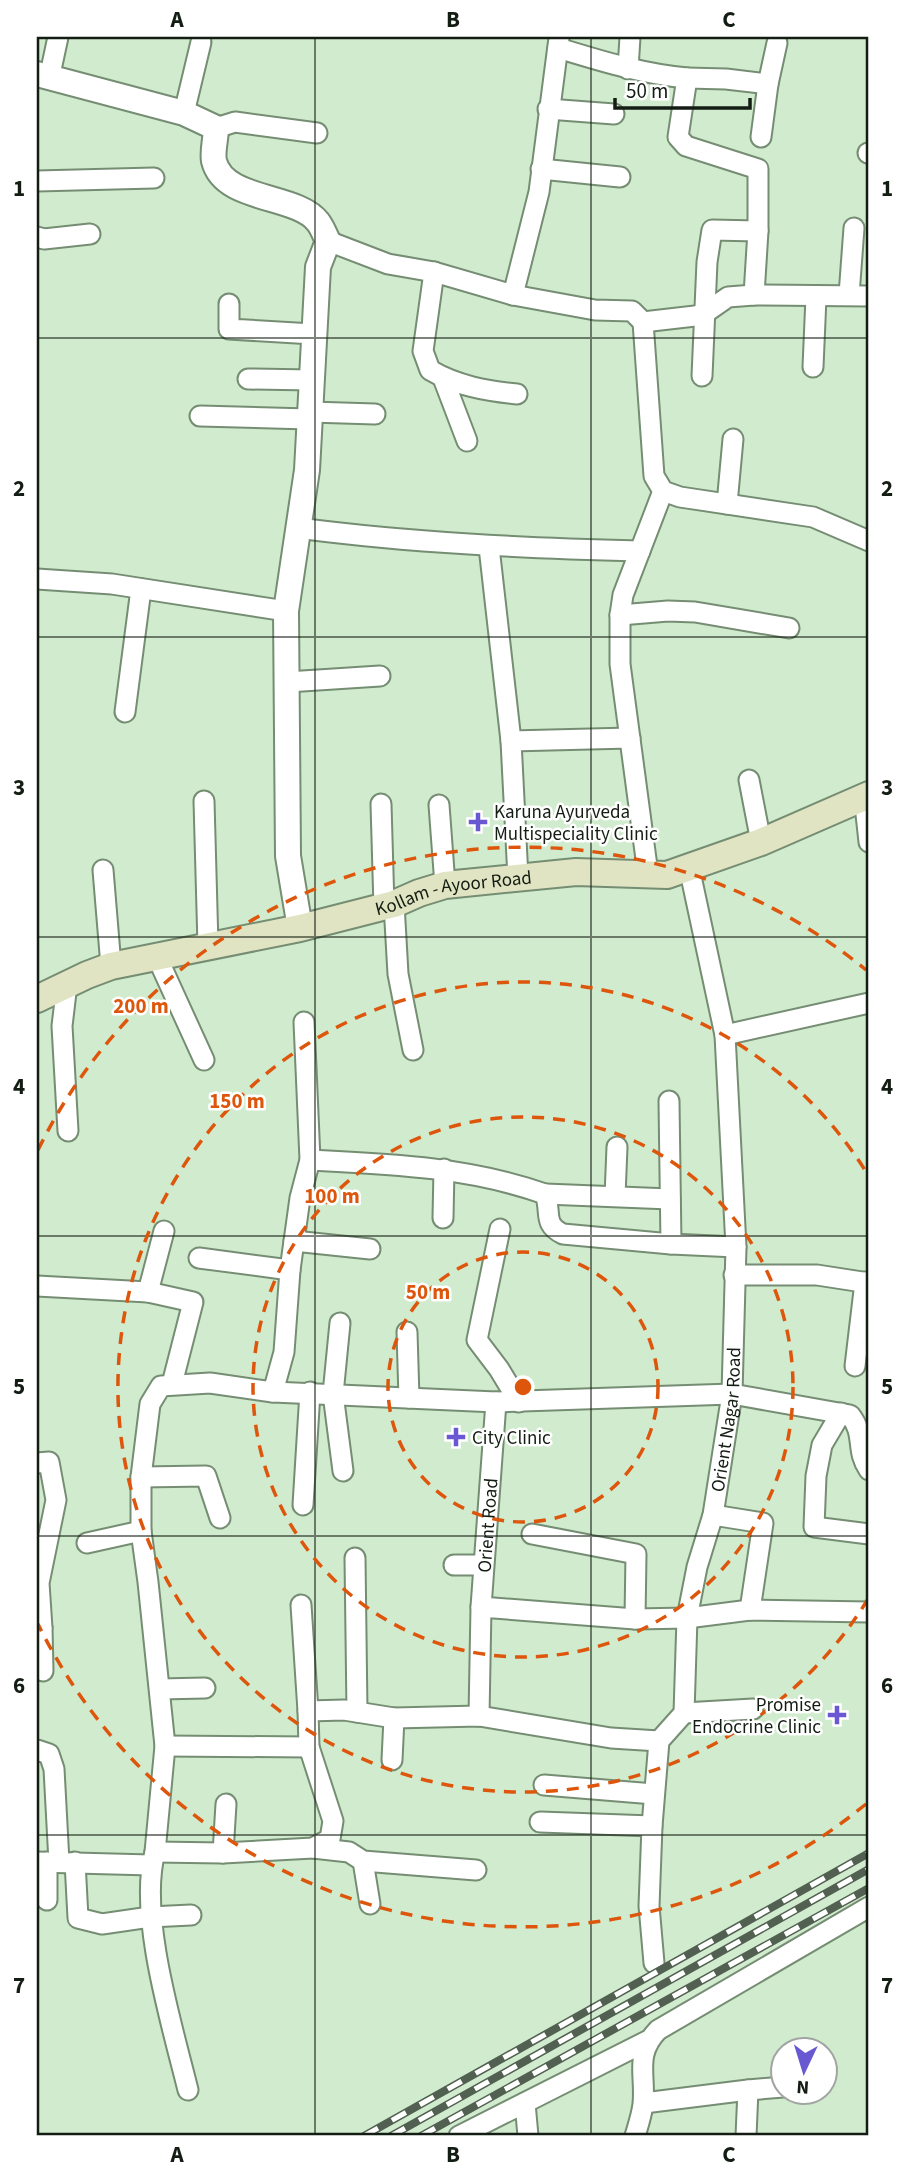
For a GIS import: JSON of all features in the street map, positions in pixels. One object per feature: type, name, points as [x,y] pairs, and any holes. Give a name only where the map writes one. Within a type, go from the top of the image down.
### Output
[{"type":"main road","name":"Kollam - Ayoor Road","points":[[37,999],[111,967],[300,929],[389,905],[445,885],[576,872],[667,874],[761,842],[867,795]]},
{"type":"street","points":[[58,37],[43,77],[184,113],[216,128],[235,122],[317,134]]},
{"type":"street","points":[[628,69],[631,37]]},
{"type":"street","points":[[184,113],[201,42]]},
{"type":"street","points":[[513,295],[539,192],[548,109],[559,43],[628,69],[687,78],[768,84]]},
{"type":"street","points":[[761,137],[777,43]]},
{"type":"street","points":[[687,78],[678,136],[686,146],[758,169],[754,295]]},
{"type":"street","points":[[548,109],[614,114]]},
{"type":"street","points":[[216,128],[214,161],[224,178],[236,187],[295,207],[317,220],[327,241],[388,264],[434,272],[513,295],[595,310],[632,311],[643,322],[654,475],[663,491],[680,497],[813,517],[869,541]]},
{"type":"street","points":[[541,169],[620,177]]},
{"type":"street","points":[[37,181],[154,178]]},
{"type":"street","points":[[849,295],[854,228]]},
{"type":"street","points":[[702,376],[707,262],[712,230],[758,231]]},
{"type":"street","points":[[37,237],[44,239],[90,234]]},
{"type":"street","points":[[300,929],[288,856],[286,611],[307,470],[318,267],[327,241]]},
{"type":"street","points":[[434,272],[423,351],[430,370],[443,378],[486,390],[517,394]]},
{"type":"street","points":[[643,322],[705,313],[728,297],[869,296]]},
{"type":"street","points":[[813,367],[816,297]]},
{"type":"street","points":[[229,304],[229,329],[313,334]]},
{"type":"street","points":[[443,378],[467,441]]},
{"type":"street","points":[[248,379],[312,380]]},
{"type":"street","points":[[200,416],[375,414]]},
{"type":"street","points":[[727,504],[733,439]]},
{"type":"street","points":[[649,874],[620,664],[620,615],[623,595],[663,491]]},
{"type":"street","points":[[298,528],[373,538],[489,547],[640,551]]},
{"type":"street","points":[[489,547],[511,741],[518,878]]},
{"type":"street","points":[[37,579],[112,584],[286,611]]},
{"type":"street","points":[[125,712],[141,589]]},
{"type":"street","points":[[620,615],[695,612],[789,628]]},
{"type":"street","points":[[287,682],[380,676]]},
{"type":"street","points":[[511,741],[630,738]]},
{"type":"street","points":[[748,780],[761,842]]},
{"type":"street","points":[[867,795],[869,842]]},
{"type":"street","points":[[204,801],[208,946]]},
{"type":"street","points":[[381,804],[398,974],[414,1051]]},
{"type":"street","points":[[439,805],[445,885]]},
{"type":"street","name":"Orient Nagar Road","points":[[684,1713],[687,1618],[697,1567],[713,1515],[732,1394],[736,1247],[725,1035],[690,867]]},
{"type":"street","points":[[103,870],[111,967]]},
{"type":"street","points":[[158,957],[204,1060]]},
{"type":"street","points":[[67,984],[62,1026],[68,1131]]},
{"type":"street","points":[[725,1035],[869,1003]]},
{"type":"street","points":[[273,1392],[284,1352],[290,1270],[300,1198],[310,1160],[304,1022]]},
{"type":"street","points":[[669,1101],[671,1244]]},
{"type":"street","points":[[615,1196],[617,1147]]},
{"type":"street","points":[[310,1160],[463,1171],[545,1194],[670,1199]]},
{"type":"street","points":[[443,1218],[444,1169]]},
{"type":"street","points":[[545,1194],[548,1221],[554,1229],[563,1234],[736,1247]]},
{"type":"street","points":[[500,1229],[477,1340],[519,1402]]},
{"type":"street","points":[[148,1292],[164,1231]]},
{"type":"street","points":[[294,1241],[370,1249]]},
{"type":"street","points":[[199,1258],[290,1270]]},
{"type":"street","points":[[734,1275],[817,1275],[867,1282],[855,1366]]},
{"type":"street","points":[[37,1286],[148,1292],[194,1302],[172,1384]]},
{"type":"street","points":[[340,1322],[333,1394],[343,1471]]},
{"type":"street","points":[[407,1332],[409,1398]]},
{"type":"street","points":[[188,2090],[150,1917],[164,1746],[141,1531],[141,1477],[150,1404],[161,1386],[209,1383],[273,1392],[496,1402],[732,1394],[850,1415],[859,1426],[861,1458],[869,1471]]},
{"type":"street","points":[[303,1505],[310,1392]]},
{"type":"street","name":"Orient Road","points":[[480,1716],[482,1565],[496,1402]]},
{"type":"street","points":[[841,1413],[822,1444],[816,1476],[814,1527],[869,1534]]},
{"type":"street","points":[[37,1463],[49,1462],[56,1500],[39,1583],[43,1671]]},
{"type":"street","points":[[141,1477],[206,1476],[220,1518]]},
{"type":"street","points":[[713,1515],[763,1523],[750,1610]]},
{"type":"street","points":[[87,1543],[141,1531]]},
{"type":"street","points":[[532,1534],[636,1554],[635,1619]]},
{"type":"street","points":[[355,1558],[356,1712]]},
{"type":"street","points":[[454,1565],[482,1565]]},
{"type":"street","points":[[301,1605],[309,1747],[333,1821],[330,1839],[313,1848]]},
{"type":"street","points":[[481,1607],[635,1619],[687,1618],[750,1610],[869,1612]]},
{"type":"street","points":[[160,1689],[205,1689]]},
{"type":"street","points":[[654,1963],[649,1906],[659,1741],[684,1713],[753,1709]]},
{"type":"street","points":[[308,1711],[356,1712],[394,1718],[480,1716],[611,1738],[659,1741]]},
{"type":"street","points":[[392,1760],[394,1718]]},
{"type":"street","points":[[164,1746],[309,1747]]},
{"type":"street","points":[[37,1750],[49,1754],[54,1769],[54,1862],[47,1900]]},
{"type":"street","points":[[544,1785],[654,1794]]},
{"type":"street","points":[[223,1853],[226,1804]]},
{"type":"street","points":[[540,1822],[652,1826]]},
{"type":"street","points":[[54,1862],[313,1848],[349,1852],[363,1861],[476,1870]]},
{"type":"street","points":[[363,1861],[370,1904]]},
{"type":"street","points":[[54,1862],[78,1919],[102,1924],[150,1917],[191,1915]]},
{"type":"street","points":[[459,2136],[647,2041],[658,2030],[869,1906]]},
{"type":"street","points":[[635,2136],[643,2104],[643,2058],[647,2041]]},
{"type":"street","points":[[643,2104],[769,2088]]},
{"type":"street","points":[[747,2136],[748,2090]]},
{"type":"street","points":[[525,2103],[528,2136]]},
{"type":"railway","points":[[364,2136],[869,1853]]},
{"type":"railway","points":[[391,2136],[869,1869]]},
{"type":"railway","points":[[421,2136],[869,1888]]},
{"type":"place","name":"Karuna Ayurveda Multispeciality Clinic","points":[[478,822]]},
{"type":"place","name":"City Clinic","points":[[456,1437]]},
{"type":"place","name":"Promise Endocrine Clinic","points":[[837,1715]]}]
